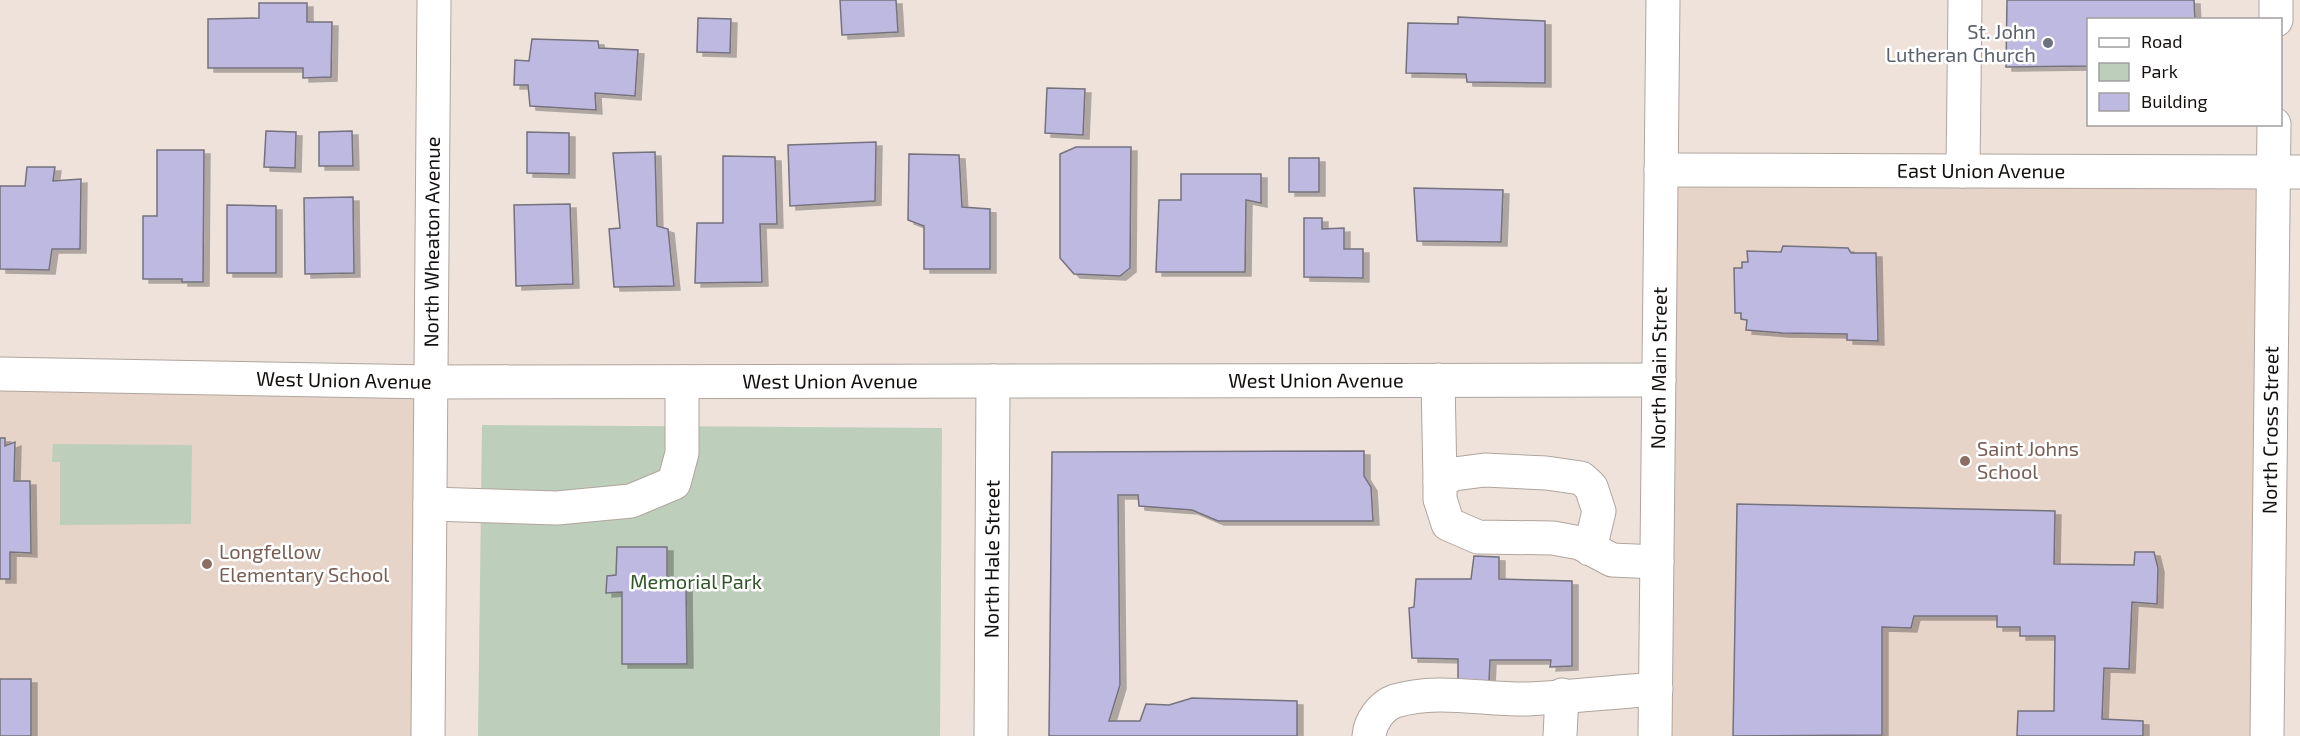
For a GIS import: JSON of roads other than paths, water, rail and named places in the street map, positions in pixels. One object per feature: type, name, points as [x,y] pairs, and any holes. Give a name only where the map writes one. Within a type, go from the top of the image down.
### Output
[{"type":"street","name":"North Wheaton Avenue","points":[[428,736],[435,0]]},
{"type":"street","name":"North Main Street","points":[[1656,736],[1663,0]]},
{"type":"street","points":[[1963,171],[1965,0]]},
{"type":"street","points":[[2276,0],[2276,18]]},
{"type":"street","name":"North Cross Street","points":[[2267,736],[2287,172],[2275,126]]},
{"type":"street","name":"East Union Avenue","points":[[1661,170],[2287,172]]},
{"type":"street","name":"West Union Avenue","points":[[0,374],[431,382],[1659,380]]},
{"type":"street","points":[[1438,380],[1440,499],[1448,524],[1478,537],[1553,538],[1580,543],[1612,560],[1658,562]]},
{"type":"street","points":[[430,504],[557,507],[589,505],[631,501],[674,483],[682,453],[682,381]]},
{"type":"street","name":"North Hale Street","points":[[991,736],[993,381]]},
{"type":"street","points":[[1440,481],[1454,474],[1485,470],[1546,473],[1581,478],[1591,487],[1599,510],[1590,549]]},
{"type":"street","points":[[1369,736],[1377,714],[1393,701],[1466,695],[1527,699],[1656,689]]},
{"type":"street","points":[[1560,736],[1562,695]]},
{"type":"place","name":"St. John Lutheran Church","points":[[2048,43]]},
{"type":"place","name":"Saint Johns School","points":[[1965,461]]},
{"type":"place","name":"Longfellow Elementary School","points":[[207,564]]},
{"type":"park label","name":"Memorial Park","points":[[696,582]]}]
